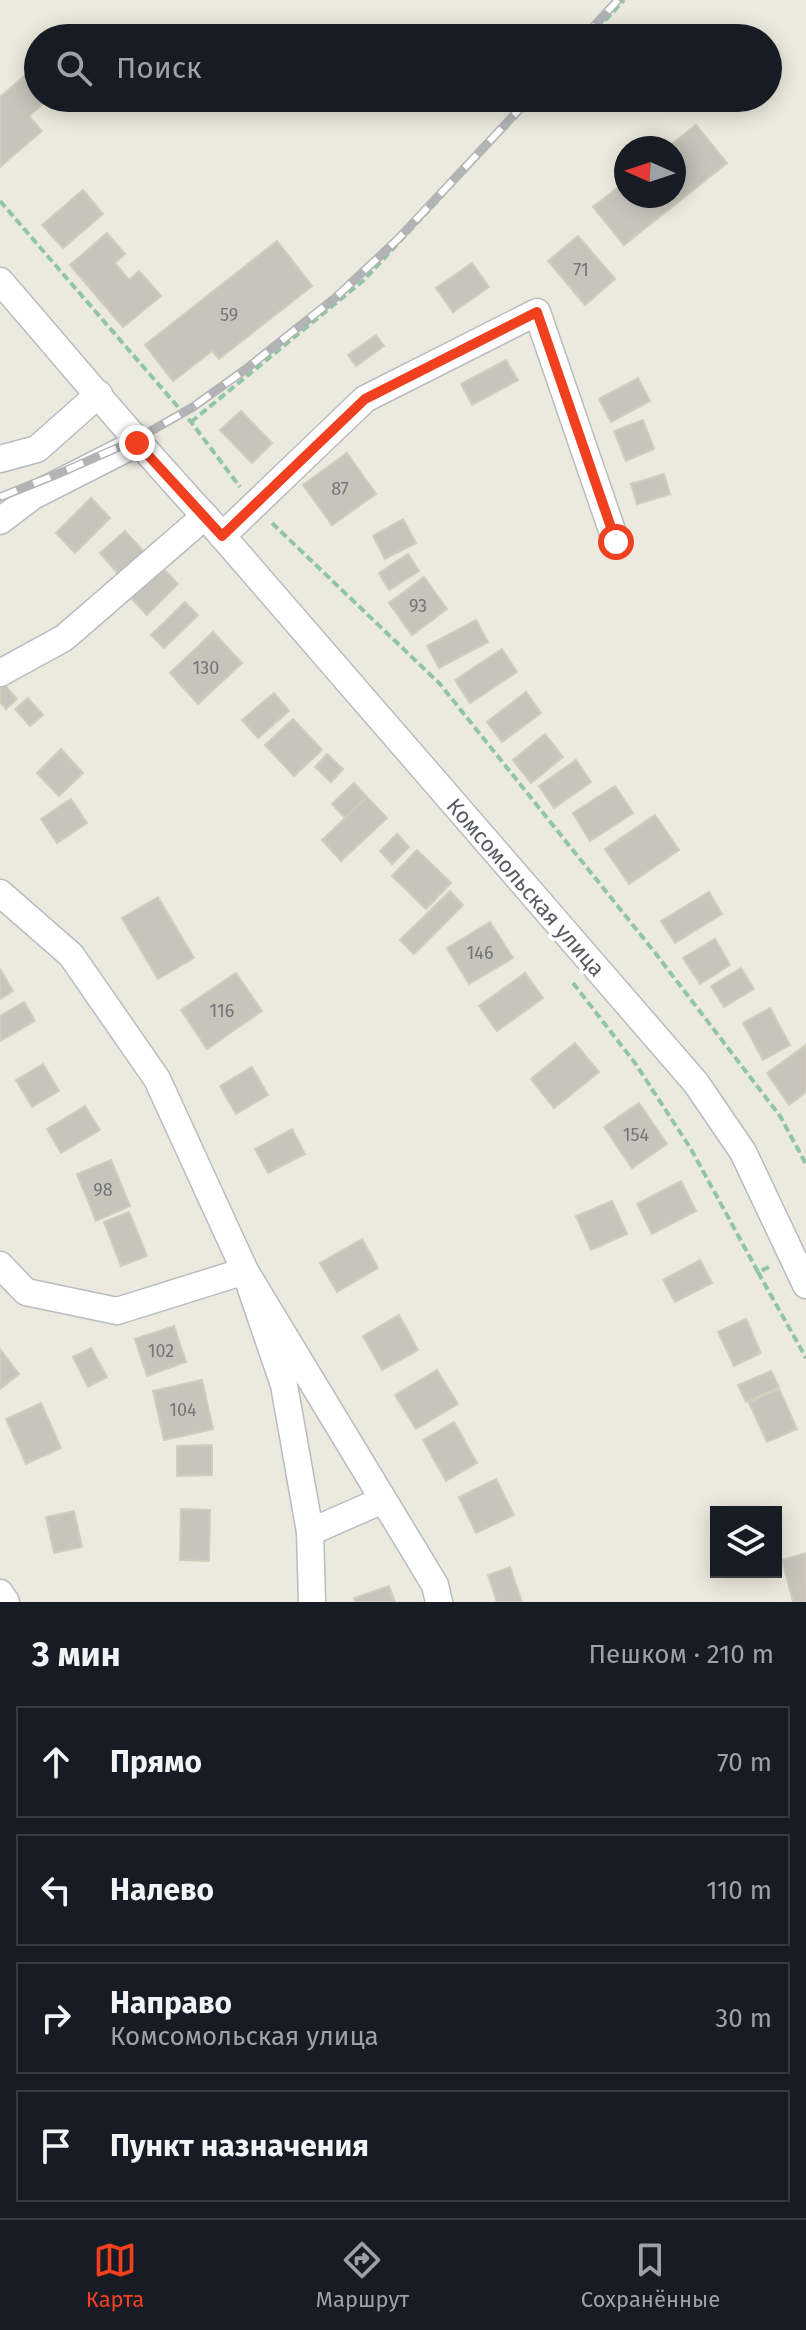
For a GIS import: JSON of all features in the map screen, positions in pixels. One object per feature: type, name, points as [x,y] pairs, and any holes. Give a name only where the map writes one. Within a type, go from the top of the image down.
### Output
[{"type":"street","name":"Комсомольская улица","points":[[0,281],[99,394],[137,443],[213,526],[696,1083],[743,1152],[806,1285]]},
{"type":"street","points":[[0,673],[64,638],[213,526],[365,399],[537,312],[616,542]]},
{"type":"street","points":[[0,459],[37,449],[99,394]]},
{"type":"street","points":[[0,521],[33,496],[137,443]]},
{"type":"street","points":[[0,893],[71,955],[157,1079],[245,1271],[284,1385],[310,1532],[312,1602]]},
{"type":"street","points":[[0,1265],[26,1292],[117,1311],[245,1271]]},
{"type":"street","points":[[245,1271],[435,1585],[439,1602]]},
{"type":"street","points":[[310,1532],[383,1500]]},
{"type":"street","points":[[0,1593],[6,1602]]},
{"type":"path","points":[[602,24],[624,0]]},
{"type":"path","points":[[191,422],[364,280],[520,112]]},
{"type":"path","points":[[546,819],[656,954],[780,1116],[806,1164]]},
{"type":"path","points":[[572,981],[635,1063],[691,1149],[806,1358]]},
{"type":"path","points":[[758,1272],[793,1257]]},
{"type":"building","points":[[24,76],[24,112],[34,112],[29,116],[42,131],[0,167],[0,97]]},
{"type":"building","points":[[696,125],[727,163],[686,196],[686,136],[682,136]]},
{"type":"building","points":[[83,190],[103,214],[63,248],[42,225]]},
{"type":"building","points":[[614,190],[614,208],[670,208],[624,245],[593,207]]},
{"type":"building","points":[[107,233],[125,254],[115,263],[129,280],[139,271],[161,296],[123,327],[70,265]]},
{"type":"building","points":[[578,236],[615,279],[585,305],[548,261]]},
{"type":"building","points":[[277,241],[312,286],[219,359],[212,351],[173,381],[145,345]]},
{"type":"building","points":[[472,263],[489,287],[453,312],[436,288]]},
{"type":"building","points":[[376,335],[384,346],[356,366],[348,355]]},
{"type":"building","points":[[506,360],[518,380],[472,405],[461,384]]},
{"type":"building","points":[[638,378],[650,401],[611,422],[599,399]]},
{"type":"building","points":[[241,411],[272,443],[252,463],[220,430]]},
{"type":"building","points":[[643,420],[654,449],[626,461],[614,431]]},
{"type":"building","points":[[347,453],[376,494],[332,525],[303,485]]},
{"type":"building","points":[[664,474],[670,494],[637,504],[631,484]]},
{"type":"building","points":[[91,498],[110,518],[75,553],[56,533]]},
{"type":"building","points":[[403,519],[416,543],[385,559],[373,536]]},
{"type":"building","points":[[125,531],[146,554],[121,577],[100,553]]},
{"type":"building","points":[[408,554],[419,571],[389,590],[379,573]]},
{"type":"building","points":[[161,566],[178,584],[147,615],[130,597]]},
{"type":"building","points":[[424,577],[447,609],[412,635],[389,603]]},
{"type":"building","points":[[185,602],[198,615],[164,648],[151,635]]},
{"type":"building","points":[[476,620],[488,642],[439,668],[427,646]]},
{"type":"building","points":[[213,632],[242,663],[198,704],[170,673]]},
{"type":"building","points":[[502,649],[517,672],[470,703],[455,680]]},
{"type":"building","points":[[1,681],[17,699],[6,709],[0,702]]},
{"type":"building","points":[[526,692],[541,713],[502,742],[487,722]]},
{"type":"building","points":[[274,693],[289,711],[258,738],[242,720]]},
{"type":"building","points":[[28,698],[43,715],[30,726],[15,709]]},
{"type":"building","points":[[293,719],[322,750],[294,776],[265,745]]},
{"type":"building","points":[[545,734],[563,757],[531,783],[513,760]]},
{"type":"building","points":[[61,749],[83,773],[59,796],[37,773]]},
{"type":"building","points":[[327,754],[343,769],[331,782],[315,767]]},
{"type":"building","points":[[576,760],[591,782],[554,808],[539,786]]},
{"type":"building","points":[[354,783],[367,797],[345,818],[332,804]]},
{"type":"building","points":[[615,786],[633,813],[590,841],[573,813]]},
{"type":"building","points":[[367,797],[387,818],[341,861],[322,840]]},
{"type":"building","points":[[71,799],[87,823],[57,843],[41,819]]},
{"type":"building","points":[[655,815],[679,850],[629,884],[605,849]]},
{"type":"building","points":[[397,834],[409,847],[392,864],[380,851]]},
{"type":"building","points":[[417,850],[451,883],[426,909],[392,876]]},
{"type":"building","points":[[450,891],[463,905],[414,954],[400,940]]},
{"type":"building","points":[[709,892],[722,914],[675,943],[661,921]]},
{"type":"building","points":[[158,897],[194,958],[158,979],[122,918]]},
{"type":"building","points":[[490,922],[513,958],[469,984],[447,948]]},
{"type":"building","points":[[715,939],[730,965],[700,984],[683,958]]},
{"type":"building","points":[[741,968],[754,989],[724,1007],[711,986]]},
{"type":"building","points":[[0,969],[13,991],[0,999]]},
{"type":"building","points":[[236,973],[262,1011],[207,1049],[181,1010]]},
{"type":"building","points":[[525,973],[543,998],[497,1031],[479,1006]]},
{"type":"building","points":[[24,1002],[35,1021],[0,1041],[0,1016]]},
{"type":"building","points":[[770,1008],[790,1045],[763,1060],[743,1023]]},
{"type":"building","points":[[575,1043],[599,1072],[554,1108],[531,1079]]},
{"type":"building","points":[[806,1045],[806,1092],[789,1105],[767,1073]]},
{"type":"building","points":[[43,1064],[59,1091],[32,1107],[16,1080]]},
{"type":"building","points":[[252,1067],[268,1095],[236,1114],[220,1086]]},
{"type":"building","points":[[639,1103],[667,1144],[632,1168],[604,1127]]},
{"type":"building","points":[[85,1106],[100,1130],[61,1153],[47,1129]]},
{"type":"building","points":[[292,1129],[305,1154],[268,1173],[255,1149]]},
{"type":"building","points":[[111,1160],[130,1206],[96,1221],[77,1174]]},
{"type":"building","points":[[681,1181],[696,1211],[652,1234],[637,1204]]},
{"type":"building","points":[[612,1201],[627,1234],[591,1250],[576,1216]]},
{"type":"building","points":[[129,1212],[147,1256],[121,1266],[104,1222]]},
{"type":"building","points":[[362,1239],[378,1268],[337,1292],[320,1263]]},
{"type":"building","points":[[700,1260],[712,1283],[675,1302],[663,1280]]},
{"type":"building","points":[[399,1315],[418,1350],[382,1370],[363,1336]]},
{"type":"building","points":[[746,1319],[761,1353],[734,1366],[718,1332]]},
{"type":"building","points":[[174,1326],[186,1362],[147,1376],[135,1339]]},
{"type":"building","points":[[91,1348],[107,1377],[88,1387],[73,1357]]},
{"type":"building","points":[[0,1349],[19,1374],[0,1389]]},
{"type":"building","points":[[437,1370],[458,1404],[416,1429],[395,1395]]},
{"type":"building","points":[[771,1371],[779,1387],[746,1402],[738,1385]]},
{"type":"building","points":[[202,1380],[213,1429],[164,1440],[153,1391]]},
{"type":"building","points":[[779,1389],[797,1429],[767,1442],[749,1403]]},
{"type":"building","points":[[41,1403],[61,1448],[26,1464],[6,1419]]},
{"type":"building","points":[[454,1422],[477,1463],[446,1481],[423,1440]]},
{"type":"building","points":[[212,1445],[212,1475],[177,1476],[177,1446]]},
{"type":"building","points":[[496,1479],[514,1515],[476,1533],[459,1497]]},
{"type":"building","points":[[181,1509],[210,1510],[209,1561],[180,1560]]},
{"type":"building","points":[[74,1511],[82,1547],[54,1553],[46,1517]]},
{"type":"building","points":[[806,1553],[806,1602],[793,1602],[782,1560]]},
{"type":"building","points":[[510,1567],[522,1602],[497,1602],[488,1575]]},
{"type":"building","points":[[389,1586],[395,1602],[356,1602],[354,1598]]},
{"type":"railway","points":[[596,24],[618,0]]},
{"type":"railway","points":[[0,497],[135,440],[193,407],[246,369],[335,298],[398,239],[517,112]]},
{"type":"route","points":[[137,443],[222,536],[365,399],[537,312],[616,542]]}]
